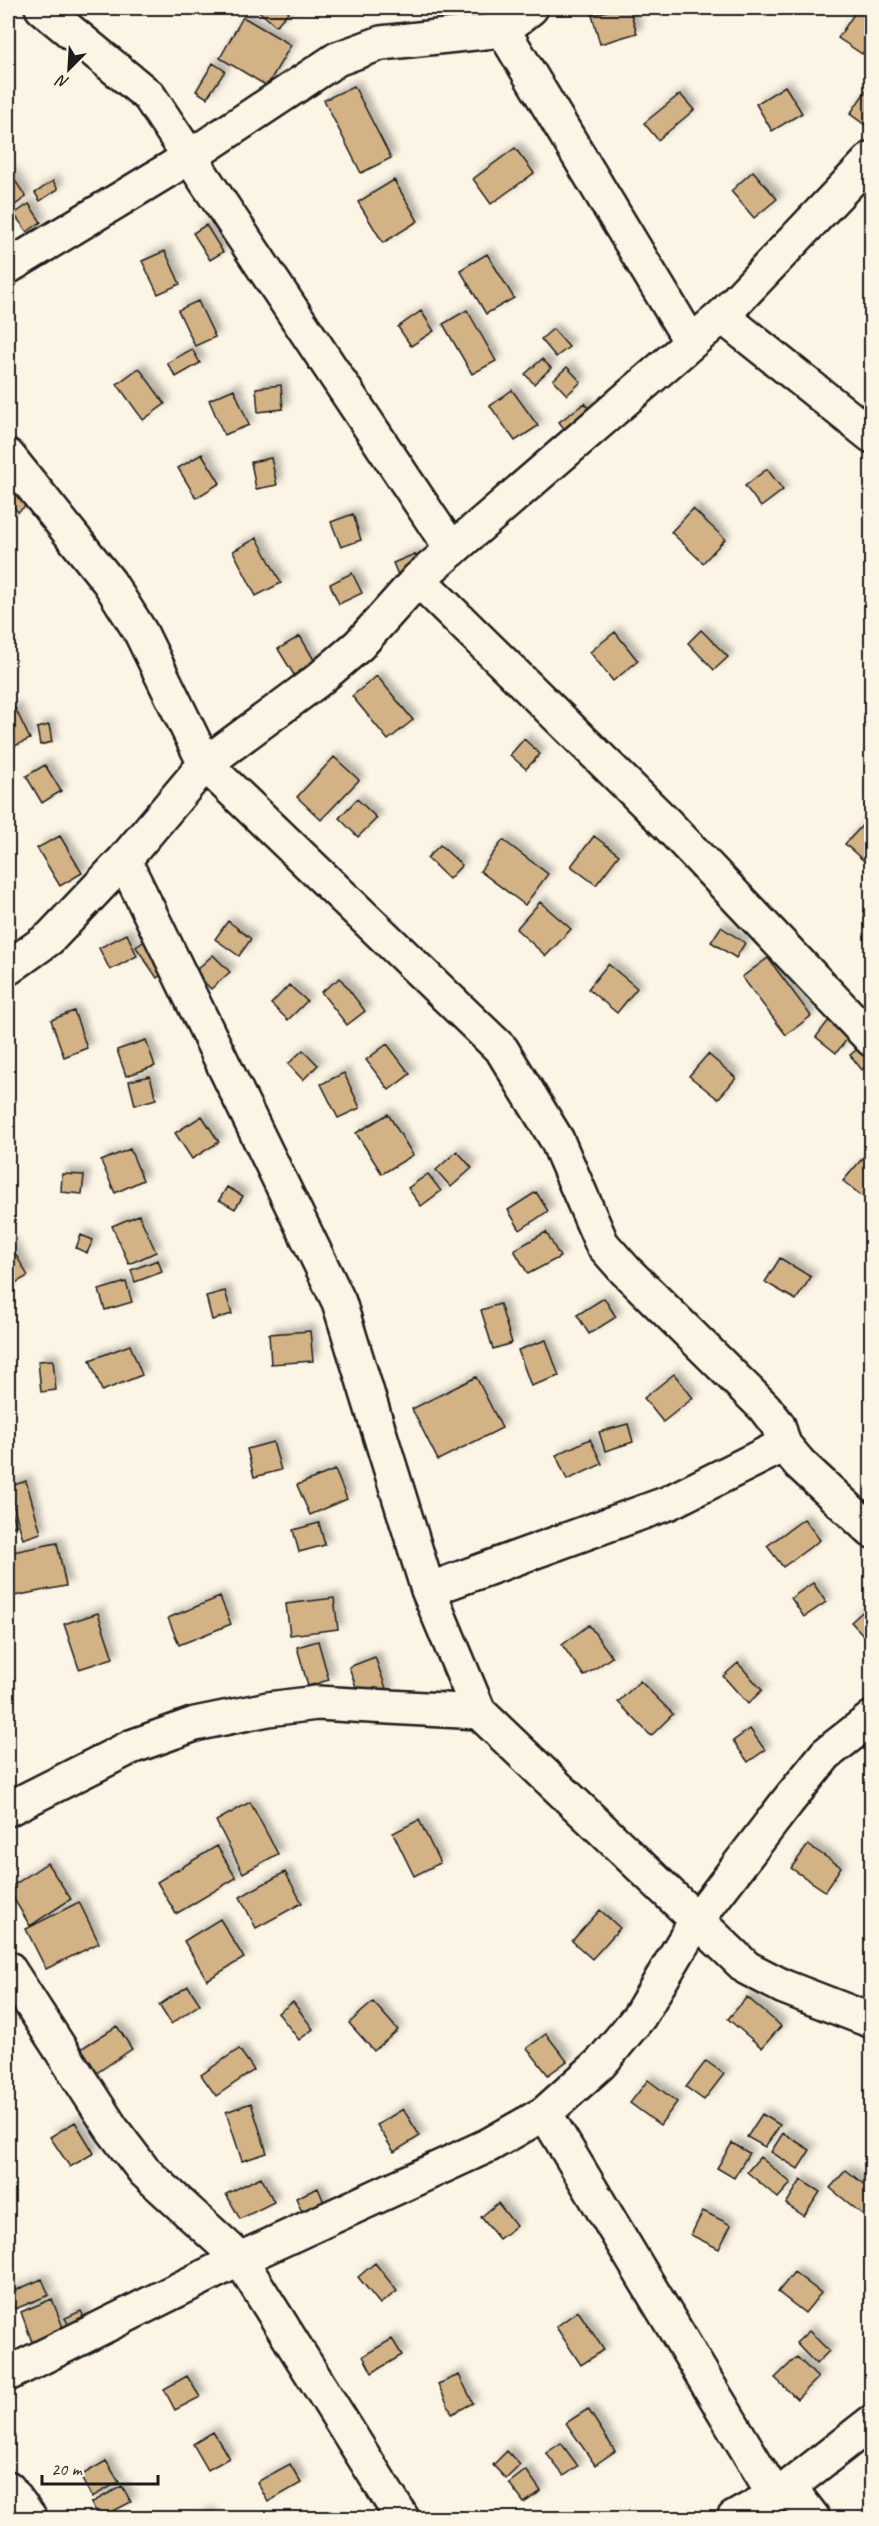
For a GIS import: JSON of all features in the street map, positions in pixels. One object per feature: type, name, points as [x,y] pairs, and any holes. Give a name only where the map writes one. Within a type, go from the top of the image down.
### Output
[{"type":"street","points":[[42,8],[149,96],[452,550]]},
{"type":"street","points":[[8,267],[189,158],[337,59],[381,43],[503,30],[531,8]]},
{"type":"street","points":[[503,30],[691,342]]},
{"type":"street","points":[[8,968],[50,938],[124,860],[205,764],[334,667],[359,645],[418,579],[722,316],[872,158]]},
{"type":"street","points":[[722,316],[872,436]]},
{"type":"street","points":[[8,456],[109,582],[141,633],[205,764],[502,1050],[557,1140],[602,1244],[625,1270],[764,1407],[778,1425],[784,1445],[800,1464],[872,1531]]},
{"type":"street","points":[[418,579],[667,824],[872,1040]]},
{"type":"street","points":[[124,860],[339,1302],[428,1590],[479,1712],[747,1968],[784,1987],[872,2021]]},
{"type":"street","points":[[428,1590],[659,1507],[784,1445]]},
{"type":"street","points":[[8,1809],[131,1747],[195,1724],[268,1709],[317,1703],[479,1712]]},
{"type":"street","points":[[8,2374],[240,2259],[489,2145],[545,2113],[601,2063],[639,2018],[696,1921],[826,1754],[872,1718]]},
{"type":"street","points":[[8,1968],[112,2129],[144,2171],[240,2259],[402,2518]]},
{"type":"street","points":[[545,2113],[782,2491],[813,2518]]},
{"type":"street","points":[[734,2518],[782,2491],[872,2422]]},
{"type":"street","points":[[8,2488],[30,2518]]},
{"type":"building","points":[[255,8],[292,8],[276,26]]},
{"type":"building","points":[[619,8],[629,8],[637,33],[600,44],[592,15]]},
{"type":"building","points":[[858,8],[872,9],[872,39],[862,54],[838,38]]},
{"type":"building","points":[[243,17],[291,45],[267,86],[220,58]]},
{"type":"building","points":[[213,63],[225,71],[207,98],[196,91]]},
{"type":"building","points":[[354,86],[391,158],[361,173],[324,100]]},
{"type":"building","points":[[785,86],[802,113],[772,131],[756,104]]},
{"type":"building","points":[[869,86],[872,88],[872,130],[850,114]]},
{"type":"building","points":[[680,94],[694,110],[658,140],[644,123]]},
{"type":"building","points":[[515,148],[534,173],[491,204],[473,179]]},
{"type":"building","points":[[8,170],[26,197],[8,210]]},
{"type":"building","points":[[753,171],[777,199],[754,218],[731,191]]},
{"type":"building","points":[[394,180],[418,221],[383,243],[358,202]]},
{"type":"building","points":[[53,181],[58,189],[40,201],[35,193]]},
{"type":"building","points":[[29,204],[41,222],[27,232],[14,214]]},
{"type":"building","points":[[206,225],[223,252],[210,260],[193,233]]},
{"type":"building","points":[[165,251],[180,284],[158,294],[142,261]]},
{"type":"building","points":[[487,254],[514,298],[486,314],[460,270]]},
{"type":"building","points":[[198,301],[215,337],[195,346],[178,310]]},
{"type":"building","points":[[467,310],[496,361],[472,374],[443,324]]},
{"type":"building","points":[[421,311],[434,331],[411,346],[398,327]]},
{"type":"building","points":[[553,329],[569,347],[556,357],[541,339]]},
{"type":"building","points":[[192,349],[200,363],[176,377],[167,363]]},
{"type":"building","points":[[542,359],[551,368],[534,384],[525,374]]},
{"type":"building","points":[[567,367],[581,382],[567,395],[553,380]]},
{"type":"building","points":[[139,368],[165,404],[143,420],[117,384]]},
{"type":"building","points":[[281,385],[283,409],[258,412],[256,388]]},
{"type":"building","points":[[234,389],[249,425],[224,435],[209,400]]},
{"type":"building","points":[[512,390],[538,426],[515,441],[490,406]]},
{"type":"building","points":[[585,403],[594,417],[569,435],[559,422]]},
{"type":"building","points":[[202,454],[220,483],[196,498],[178,468]]},
{"type":"building","points":[[271,458],[277,485],[256,489],[251,462]]},
{"type":"building","points":[[767,469],[783,490],[761,507],[745,486]]},
{"type":"building","points":[[12,478],[32,501],[18,512],[8,500],[8,482]]},
{"type":"building","points":[[693,509],[725,539],[703,563],[671,532]]},
{"type":"building","points":[[353,514],[361,540],[341,547],[331,522]]},
{"type":"building","points":[[257,538],[281,583],[256,596],[233,551]]},
{"type":"building","points":[[415,554],[422,571],[400,580],[393,563]]},
{"type":"building","points":[[352,573],[362,593],[339,604],[330,584]]},
{"type":"building","points":[[701,630],[728,657],[714,670],[688,643]]},
{"type":"building","points":[[615,632],[638,661],[613,681],[590,652]]},
{"type":"building","points":[[300,636],[320,670],[299,683],[278,649]]},
{"type":"building","points":[[377,676],[413,720],[388,740],[352,696]]},
{"type":"building","points":[[15,708],[30,739],[8,749],[8,711]]},
{"type":"building","points":[[49,725],[52,742],[40,745],[37,728]]},
{"type":"building","points":[[524,739],[540,754],[526,769],[510,755]]},
{"type":"building","points":[[334,757],[359,780],[321,820],[297,797]]},
{"type":"building","points":[[45,765],[61,791],[42,803],[26,776]]},
{"type":"building","points":[[357,799],[377,818],[358,837],[339,818]]},
{"type":"building","points":[[872,815],[872,868],[845,844]]},
{"type":"building","points":[[60,836],[82,873],[60,886],[37,848]]},
{"type":"building","points":[[594,836],[619,855],[596,885],[571,866]]},
{"type":"building","points":[[503,840],[548,874],[525,905],[480,871]]},
{"type":"building","points":[[440,845],[462,865],[449,879],[427,858]]},
{"type":"building","points":[[540,902],[571,929],[546,956],[516,929]]},
{"type":"building","points":[[228,921],[251,939],[239,956],[215,939]]},
{"type":"building","points":[[721,927],[745,943],[736,958],[711,942]]},
{"type":"building","points":[[127,934],[137,956],[110,970],[99,948]]},
{"type":"building","points":[[154,935],[175,965],[157,978],[136,947]]},
{"type":"building","points":[[213,955],[230,972],[211,989],[194,972]]},
{"type":"building","points":[[768,958],[811,1016],[786,1035],[742,977]]},
{"type":"building","points":[[608,964],[637,988],[617,1013],[588,989]]},
{"type":"building","points":[[340,978],[365,1011],[347,1025],[321,992]]},
{"type":"building","points":[[289,985],[307,1001],[288,1020],[271,1004]]},
{"type":"building","points":[[74,1011],[87,1048],[64,1057],[51,1020]]},
{"type":"building","points":[[832,1016],[853,1032],[836,1053],[816,1037]]},
{"type":"building","points":[[146,1040],[155,1066],[126,1076],[117,1050]]},
{"type":"building","points":[[387,1044],[410,1074],[389,1090],[366,1060]]},
{"type":"building","points":[[861,1046],[872,1060],[862,1070],[850,1055]]},
{"type":"building","points":[[303,1050],[318,1065],[303,1080],[288,1064]]},
{"type":"building","points":[[708,1054],[736,1078],[718,1099],[689,1076]]},
{"type":"building","points":[[344,1073],[360,1108],[338,1118],[321,1084]]},
{"type":"building","points":[[150,1076],[156,1099],[135,1105],[129,1081]]},
{"type":"building","points":[[388,1114],[413,1155],[382,1174],[356,1133]]},
{"type":"building","points":[[202,1116],[219,1142],[192,1159],[175,1133]]},
{"type":"building","points":[[130,1149],[143,1180],[115,1193],[101,1161]]},
{"type":"building","points":[[457,1151],[472,1168],[451,1187],[436,1170]]},
{"type":"building","points":[[868,1152],[872,1155],[872,1204],[843,1181]]},
{"type":"building","points":[[62,1174],[84,1175],[82,1194],[61,1192]]},
{"type":"building","points":[[428,1174],[441,1191],[421,1206],[408,1188]]},
{"type":"building","points":[[227,1187],[243,1196],[235,1209],[219,1200]]},
{"type":"building","points":[[536,1192],[548,1211],[520,1230],[508,1210]]},
{"type":"building","points":[[139,1215],[156,1252],[129,1264],[112,1226]]},
{"type":"building","points":[[546,1232],[560,1257],[528,1274],[514,1250]]},
{"type":"building","points":[[81,1235],[93,1240],[87,1253],[76,1248]]},
{"type":"building","points":[[8,1241],[28,1276],[8,1287]]},
{"type":"building","points":[[780,1258],[811,1277],[796,1300],[765,1282]]},
{"type":"building","points":[[158,1260],[162,1272],[135,1282],[131,1270]]},
{"type":"building","points":[[126,1282],[132,1302],[105,1310],[99,1290]]},
{"type":"building","points":[[225,1291],[232,1314],[212,1320],[206,1296]]},
{"type":"building","points":[[604,1298],[616,1317],[589,1334],[577,1315]]},
{"type":"building","points":[[500,1304],[512,1343],[493,1349],[481,1310]]},
{"type":"building","points":[[310,1331],[313,1361],[271,1364],[269,1334]]},
{"type":"building","points":[[546,1340],[559,1376],[531,1386],[518,1350]]},
{"type":"building","points":[[130,1345],[142,1375],[102,1391],[90,1360]]},
{"type":"building","points":[[53,1360],[56,1390],[41,1392],[38,1361]]},
{"type":"building","points":[[674,1374],[693,1398],[663,1422],[644,1398]]},
{"type":"building","points":[[476,1377],[502,1428],[438,1460],[412,1409]]},
{"type":"building","points":[[628,1424],[633,1442],[605,1451],[599,1432]]},
{"type":"building","points":[[590,1439],[602,1464],[567,1480],[556,1455]]},
{"type":"building","points":[[273,1442],[281,1470],[254,1477],[247,1449]]},
{"type":"building","points":[[335,1470],[347,1499],[310,1515],[297,1485]]},
{"type":"building","points":[[26,1481],[41,1533],[23,1539],[8,1487]]},
{"type":"building","points":[[8,1503],[17,1525],[8,1529]]},
{"type":"building","points":[[804,1519],[820,1540],[783,1567],[767,1546]]},
{"type":"building","points":[[319,1523],[325,1545],[299,1552],[293,1530]]},
{"type":"building","points":[[57,1543],[66,1586],[14,1596],[8,1553]]},
{"type":"building","points":[[813,1583],[826,1602],[804,1617],[791,1598]]},
{"type":"building","points":[[220,1597],[231,1624],[179,1645],[168,1618]]},
{"type":"building","points":[[334,1598],[338,1629],[290,1635],[286,1604]]},
{"type":"building","points":[[870,1605],[872,1639],[869,1641],[851,1622]]},
{"type":"building","points":[[98,1613],[113,1658],[79,1669],[64,1624]]},
{"type":"building","points":[[589,1625],[612,1657],[584,1676],[562,1645]]},
{"type":"building","points":[[318,1641],[329,1680],[308,1686],[297,1647]]},
{"type":"building","points":[[375,1657],[388,1694],[362,1704],[349,1667]]},
{"type":"building","points":[[738,1663],[762,1690],[748,1704],[723,1676]]},
{"type":"building","points":[[640,1681],[673,1714],[651,1736],[618,1702]]},
{"type":"building","points":[[750,1729],[765,1750],[748,1762],[733,1741]]},
{"type":"building","points":[[250,1802],[278,1854],[243,1873],[216,1821]]},
{"type":"building","points":[[419,1820],[440,1863],[414,1876],[393,1833]]},
{"type":"building","points":[[808,1845],[841,1867],[825,1891],[791,1868]]},
{"type":"building","points":[[217,1846],[236,1878],[176,1914],[157,1882]]},
{"type":"building","points":[[47,1863],[71,1899],[30,1926],[8,1889]]},
{"type":"building","points":[[285,1872],[302,1903],[256,1928],[240,1897]]},
{"type":"building","points":[[79,1902],[99,1943],[46,1969],[26,1929]]},
{"type":"building","points":[[600,1910],[620,1928],[592,1959],[572,1941]]},
{"type":"building","points":[[220,1919],[244,1958],[207,1980],[184,1941]]},
{"type":"building","points":[[188,1986],[200,2004],[171,2024],[159,2005]]},
{"type":"building","points":[[747,1997],[781,2026],[762,2048],[728,2019]]},
{"type":"building","points":[[293,2002],[313,2029],[299,2040],[278,2013]]},
{"type":"building","points":[[373,2002],[398,2030],[374,2051],[349,2023]]},
{"type":"building","points":[[117,2026],[132,2049],[95,2074],[79,2050]]},
{"type":"building","points":[[546,2034],[567,2061],[548,2075],[527,2048]]},
{"type":"building","points":[[239,2049],[254,2070],[216,2096],[201,2075]]},
{"type":"building","points":[[706,2061],[724,2074],[704,2100],[686,2087]]},
{"type":"building","points":[[648,2080],[677,2102],[660,2125],[630,2103]]},
{"type":"building","points":[[251,2103],[267,2153],[242,2161],[226,2112]]},
{"type":"building","points":[[403,2109],[420,2136],[394,2152],[377,2125]]},
{"type":"building","points":[[762,2114],[780,2125],[765,2147],[747,2137]]},
{"type":"building","points":[[75,2122],[94,2153],[70,2167],[50,2137]]},
{"type":"building","points":[[783,2133],[810,2150],[798,2169],[771,2152]]},
{"type":"building","points":[[732,2143],[749,2153],[734,2178],[717,2168]]},
{"type":"building","points":[[760,2157],[791,2183],[778,2198],[747,2172]]},
{"type":"building","points":[[846,2170],[872,2191],[872,2222],[830,2188]]},
{"type":"building","points":[[261,2177],[274,2202],[240,2219],[226,2194]]},
{"type":"building","points":[[801,2180],[820,2192],[804,2216],[786,2204]]},
{"type":"building","points":[[318,2188],[330,2217],[308,2226],[296,2198]]},
{"type":"building","points":[[498,2203],[516,2226],[499,2239],[481,2217]]},
{"type":"building","points":[[703,2211],[731,2225],[719,2249],[691,2235]]},
{"type":"building","points":[[375,2263],[397,2291],[380,2304],[358,2277]]},
{"type":"building","points":[[794,2272],[821,2293],[805,2313],[778,2292]]},
{"type":"building","points":[[42,2279],[49,2295],[15,2309],[9,2293]]},
{"type":"building","points":[[52,2299],[64,2330],[32,2342],[21,2312]]},
{"type":"building","points":[[81,2311],[89,2328],[74,2335],[65,2318]]},
{"type":"building","points":[[578,2311],[604,2350],[581,2365],[556,2327]]},
{"type":"building","points":[[809,2331],[829,2351],[816,2364],[796,2343]]},
{"type":"building","points":[[392,2339],[402,2355],[372,2373],[363,2356]]},
{"type":"building","points":[[797,2357],[818,2378],[797,2399],[775,2378]]},
{"type":"building","points":[[459,2375],[473,2403],[452,2414],[438,2384]]},
{"type":"building","points":[[187,2376],[200,2397],[175,2410],[164,2389]]},
{"type":"building","points":[[588,2409],[615,2451],[595,2465],[566,2423]]},
{"type":"building","points":[[213,2432],[229,2458],[208,2470],[193,2444]]},
{"type":"building","points":[[561,2443],[578,2466],[564,2476],[546,2453]]},
{"type":"building","points":[[507,2451],[520,2465],[506,2479],[493,2465]]},
{"type":"building","points":[[106,2461],[119,2482],[92,2497],[80,2476]]},
{"type":"building","points":[[290,2464],[301,2483],[268,2502],[257,2482]]},
{"type":"building","points":[[526,2470],[541,2491],[524,2503],[509,2483]]},
{"type":"building","points":[[122,2486],[131,2502],[100,2518],[91,2503]]},
{"type":"building","points":[[209,2513],[211,2518],[196,2518]]}]
